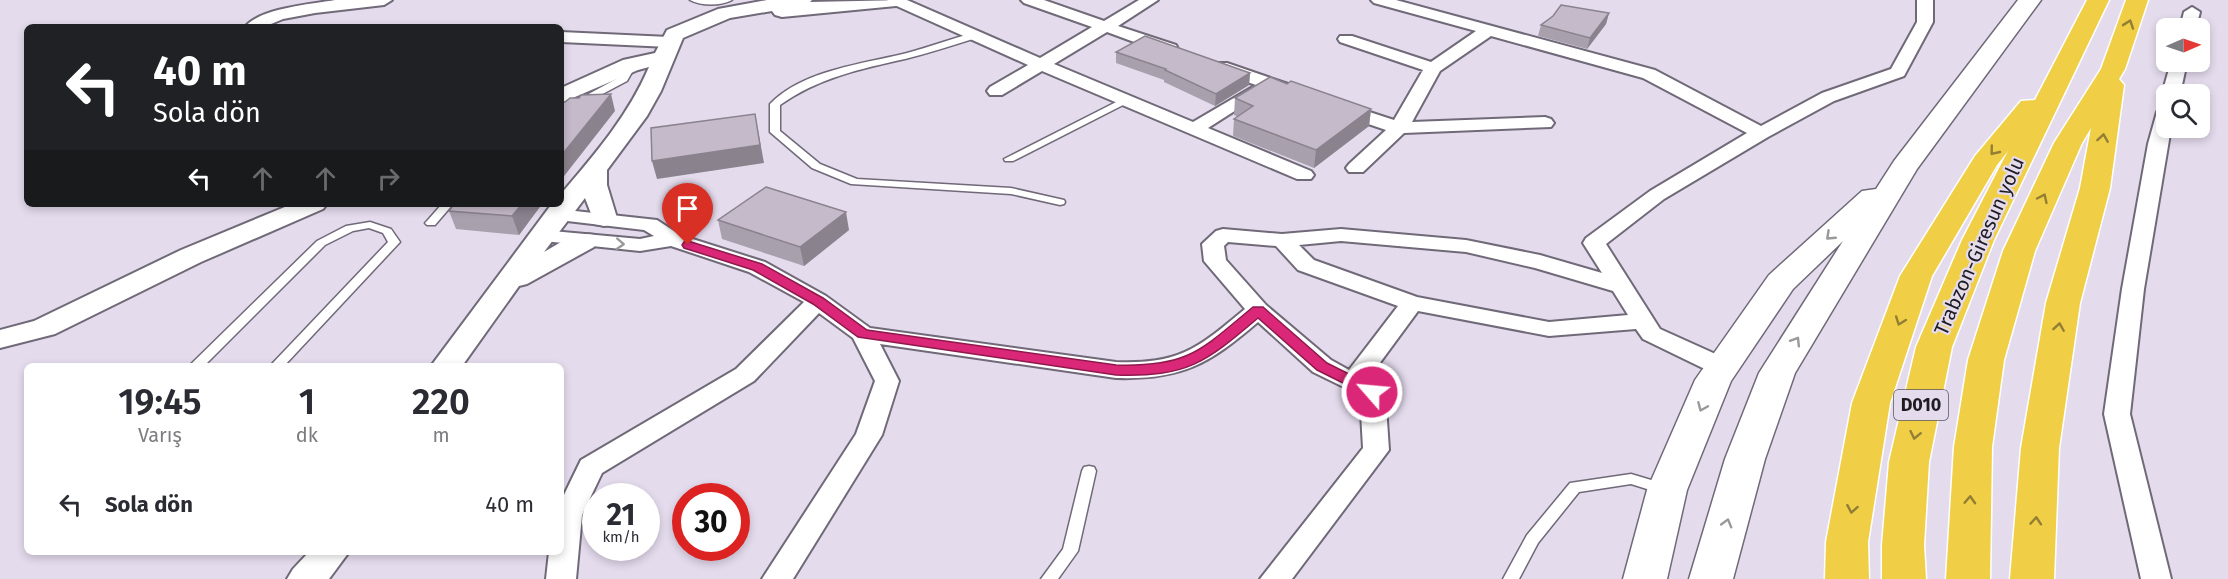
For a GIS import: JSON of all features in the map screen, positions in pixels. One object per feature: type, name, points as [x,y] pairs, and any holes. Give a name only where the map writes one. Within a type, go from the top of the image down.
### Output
[{"type":"highway","name":"Trabzon-Giresun yolu","points":[[1904,579],[1903,545],[1910,462],[1934,347],[1978,240],[2098,0]]},
{"type":"highway","name":"Trabzon-Giresun yolu","points":[[1968,579],[1973,447],[1986,360],[2019,251],[2068,143],[2114,69],[2137,0]]},
{"type":"highway","points":[[1847,579],[1847,542],[1871,403],[1916,276],[1985,162],[2070,56]]},
{"type":"highway","points":[[2032,579],[2040,448],[2061,314],[2095,188],[2114,69]]},
{"type":"main road","points":[[1711,579],[1745,459],[1776,373],[1904,167],[2030,0]]},
{"type":"main road","points":[[1645,579],[1667,490],[1713,380],[1781,282],[1904,167]]},
{"type":"street","points":[[258,24],[282,14],[384,0]]},
{"type":"street","points":[[564,206],[635,116],[650,91],[674,34],[718,16],[743,9],[802,0]]},
{"type":"street","points":[[564,95],[726,20],[749,15],[896,0],[973,36],[1304,175]]},
{"type":"street","points":[[1029,0],[1182,53]]},
{"type":"street","points":[[996,91],[1150,0]]},
{"type":"street","points":[[1379,0],[1649,74],[1761,133]]},
{"type":"street","points":[[1722,368],[1651,334],[1594,243],[1657,195],[1761,133],[1828,97],[1898,72],[1925,22],[1925,0]]},
{"type":"street","points":[[2190,18],[2192,12]]},
{"type":"street","points":[[1356,168],[1399,128],[1433,68],[1487,31]]},
{"type":"street","points":[[564,37],[668,47]]},
{"type":"street","points":[[1346,39],[1433,68]]},
{"type":"street","points":[[1204,61],[1302,95]]},
{"type":"street","points":[[1194,129],[1269,83]]},
{"type":"street","points":[[1323,102],[1399,128],[1545,123]]},
{"type":"street","points":[[2156,579],[2117,414],[2133,288],[2159,138]]},
{"type":"street","points":[[595,169],[594,185],[604,218]]},
{"type":"street","points":[[0,339],[44,328],[191,256],[307,207]]},
{"type":"street","points":[[442,363],[508,283],[563,207]]},
{"type":"street","points":[[557,214],[650,224],[672,240],[757,267],[818,301],[863,334],[887,381],[869,435],[777,579]]},
{"type":"street","points":[[508,283],[584,241],[604,218]]},
{"type":"street","points":[[1275,579],[1376,450],[1372,392],[1322,366],[1258,310],[1215,261],[1213,244],[1223,235],[1282,240],[1341,235],[1466,246],[1540,262],[1621,286]]},
{"type":"street","points":[[541,236],[640,245],[672,240]]},
{"type":"street","points":[[1282,240],[1306,265],[1412,303],[1549,329],[1643,321]]},
{"type":"street","points":[[564,552],[568,515],[591,467],[745,375],[818,301]]},
{"type":"street","points":[[1353,382],[1412,303]]},
{"type":"street","points":[[863,334],[1116,370],[1152,371],[1186,363],[1200,357],[1258,310]]},
{"type":"street","points":[[306,579],[328,555]]},
{"type":"street","points":[[561,579],[564,555]]},
{"type":"lane","points":[[694,0],[714,2],[728,0]]},
{"type":"lane","points":[[973,36],[924,51],[825,74],[796,88],[775,104],[775,132],[816,166],[855,182],[1011,192],[1060,202]]},
{"type":"lane","points":[[564,111],[624,79],[631,65]]},
{"type":"lane","points":[[1009,159],[1126,100]]},
{"type":"lane","points":[[431,223],[445,207]]},
{"type":"lane","points":[[199,363],[321,243],[350,228],[370,225],[387,231],[394,242],[280,363]]},
{"type":"lane","points":[[1049,579],[1070,551],[1089,471]]},
{"type":"lane","points":[[1511,579],[1532,539],[1575,487],[1630,479],[1667,490]]},
{"type":"building","points":[[1561,5],[1609,13],[1590,38],[1541,25],[1553,16]]},
{"type":"building","points":[[1145,36],[1250,73],[1216,94],[1166,69],[1116,52]]},
{"type":"building","points":[[1270,77],[1287,84],[1291,81],[1371,109],[1316,150],[1234,119],[1253,106],[1235,98]]},
{"type":"building","points":[[611,94],[564,152],[564,102],[570,98],[579,98],[581,95]]},
{"type":"building","points":[[755,114],[760,145],[652,161],[651,128]]},
{"type":"building","points":[[766,187],[846,212],[800,247],[718,220]]},
{"type":"building","points":[[452,207],[520,207],[512,216],[449,211]]},
{"type":"route","points":[[688,245],[757,267],[818,301],[863,334],[1116,370],[1152,371],[1186,363],[1212,349],[1258,310],[1322,366],[1372,392]]}]
